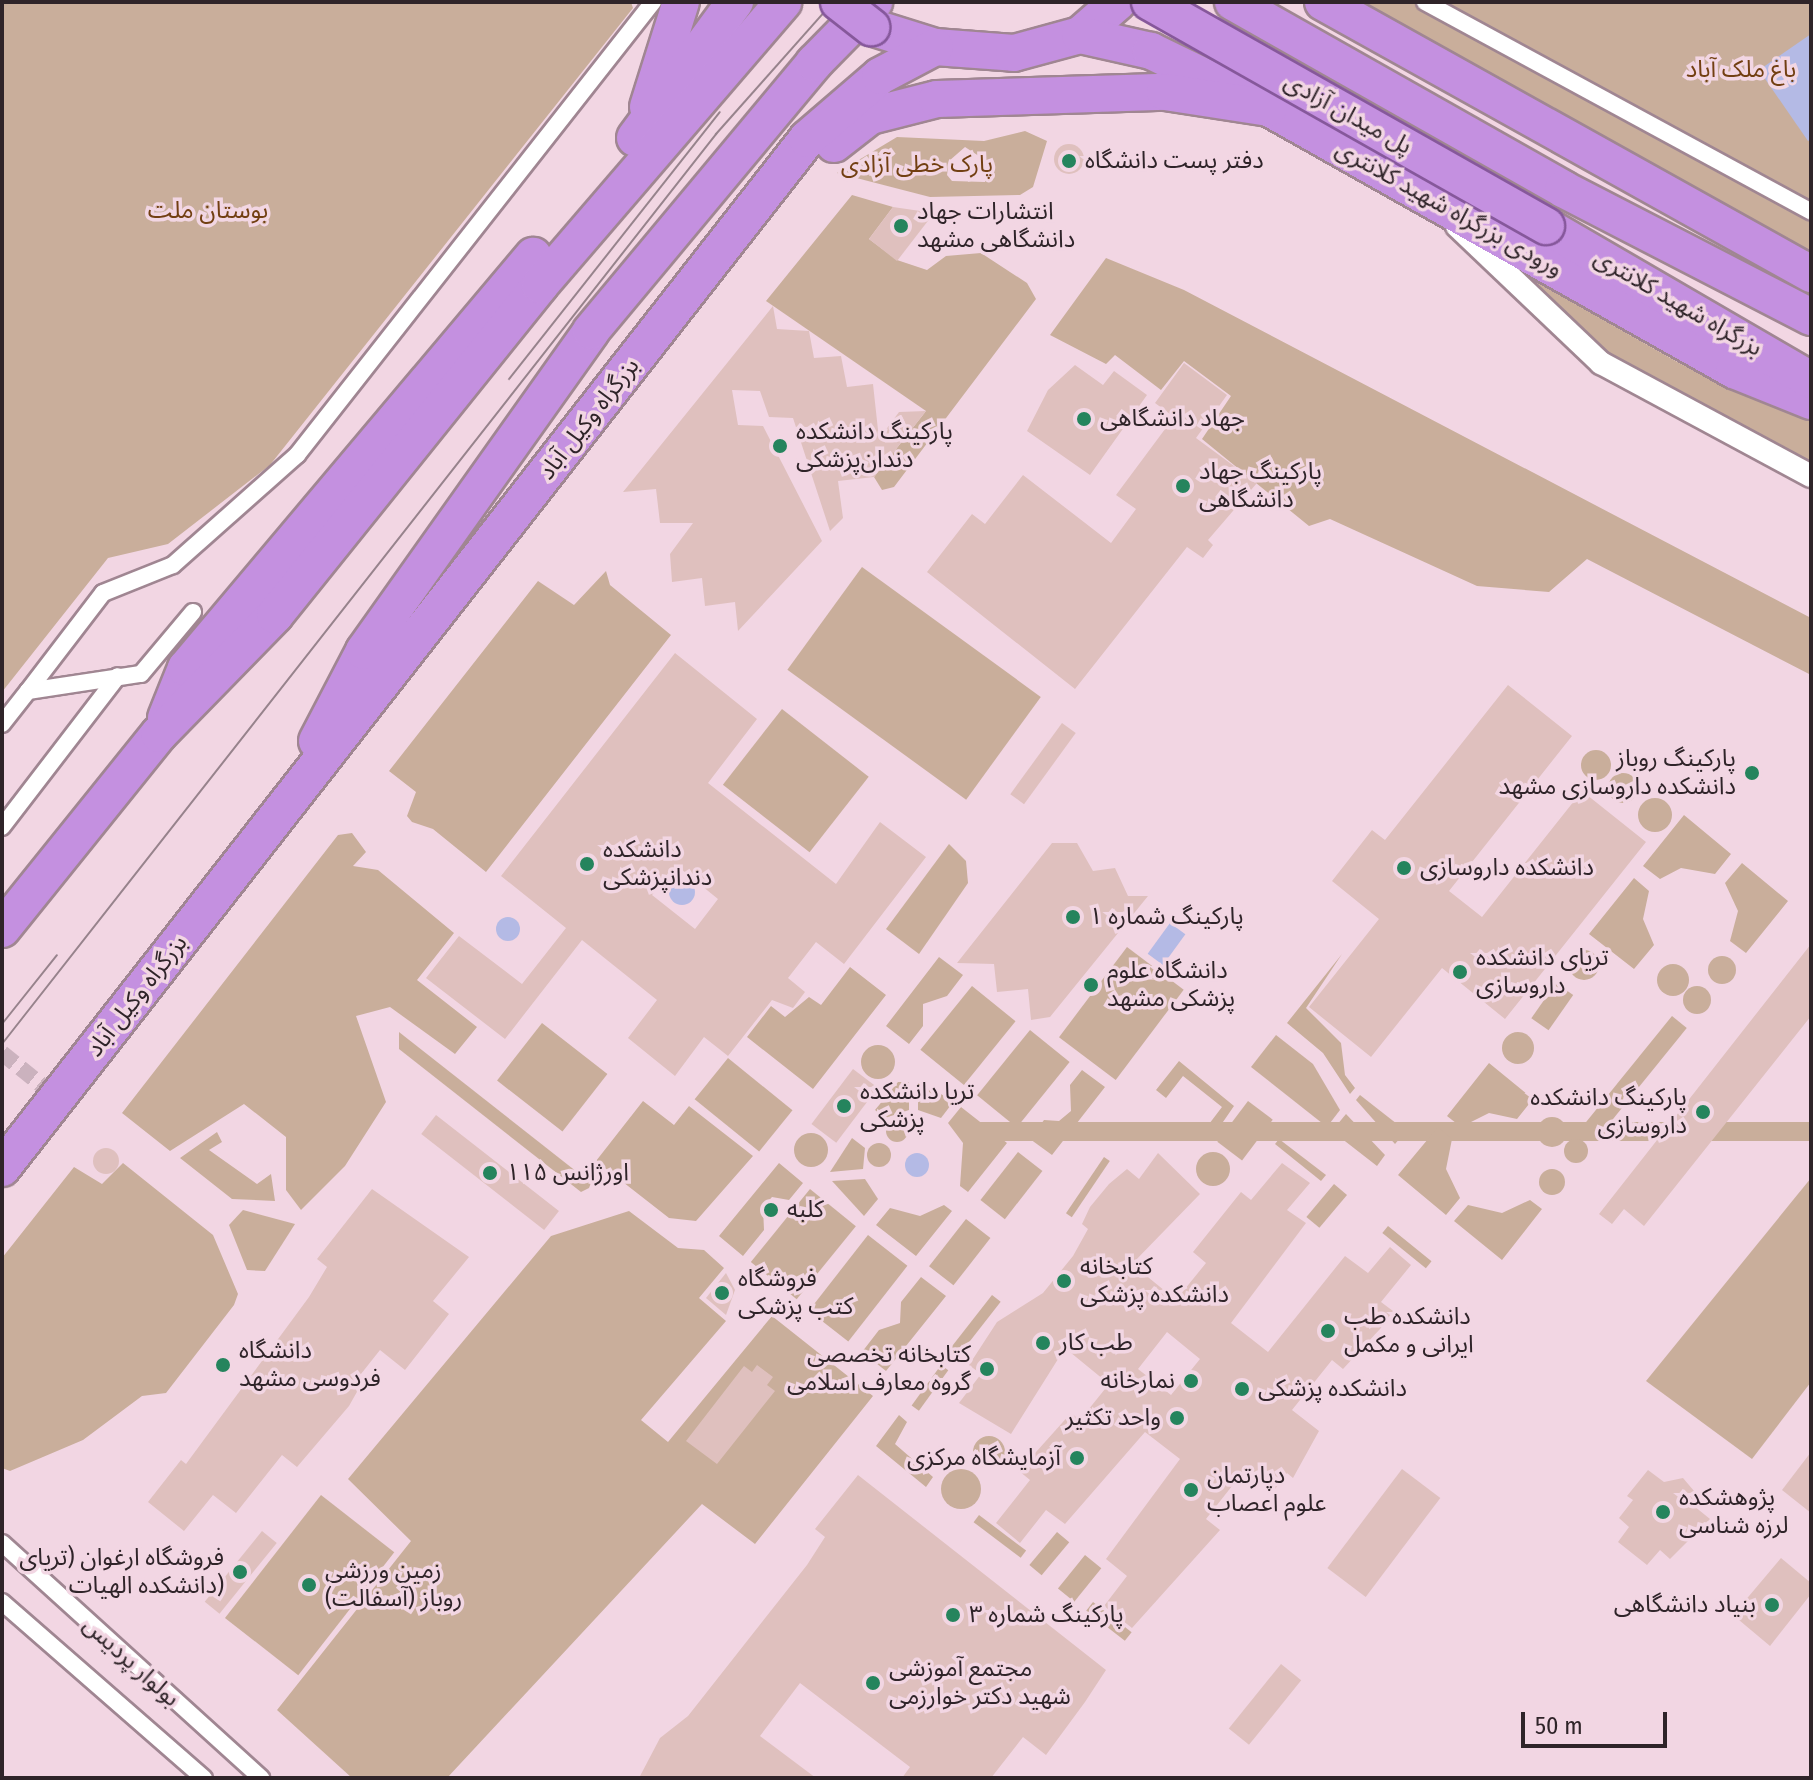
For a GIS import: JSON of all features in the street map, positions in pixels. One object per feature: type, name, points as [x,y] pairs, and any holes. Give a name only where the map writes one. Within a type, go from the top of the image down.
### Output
[{"type":"highway","points":[[640,132],[681,2]]},
{"type":"highway","points":[[839,2],[935,47],[1014,53],[1080,35],[1118,2]]},
{"type":"highway","name":"پل میدان آزادی","points":[[1150,2],[1546,226]]},
{"type":"highway","points":[[1221,84],[1210,43],[1217,15],[1232,2]]},
{"type":"highway","name":"پل میدان آزادی","points":[[1232,2],[1563,189]]},
{"type":"highway","points":[[1323,2],[1811,274]]},
{"type":"highway","points":[[159,734],[186,668],[640,132],[761,8]]},
{"type":"highway","points":[[2,929],[159,734],[275,615],[761,8]]},
{"type":"highway","name":"بزرگراه وکیل آباد","points":[[273,824],[364,651],[572,357],[814,63],[872,15]]},
{"type":"highway","name":"ورودی بزرگراه شهید کلانتری","points":[[1080,35],[1151,51],[1269,108],[1734,370],[1811,401]]},
{"type":"highway","name":"بزرگراه وکیل آباد","points":[[2,1168],[807,139],[880,76],[935,47]]},
{"type":"highway","points":[[273,824],[504,567],[835,142],[870,116],[937,99],[1165,92],[1269,108]]},
{"type":"highway","name":"بزرگراه شهید کلانتری","points":[[1563,189],[1811,317]]},
{"type":"highway","name":"بزرگراه شهید کلانتری","points":[[1546,226],[1811,380]]},
{"type":"street","points":[[2,724],[103,593],[173,565],[297,455],[653,2]]},
{"type":"street","points":[[1425,2],[1811,212]]},
{"type":"street","points":[[1431,199],[1601,363],[1811,476]]},
{"type":"street","points":[[28,691],[141,674],[193,612]]},
{"type":"street","points":[[2,827],[118,676]]},
{"type":"street","name":"بولوار پردیس","points":[[2,1543],[261,1778]]},
{"type":"street","name":"بولوار پردیس","points":[[2,1602],[204,1778]]},
{"type":"green space","name":"بوستان ملت","points":[[2,2],[631,2],[633,8],[270,465],[168,544],[108,558],[2,692]]},
{"type":"green space","name":"باغ ملک آباد","points":[[1355,2],[1811,2],[1811,251],[1746,220]]},
{"type":"green space","name":"پارک خطی آزادی","points":[[1025,131],[1047,141],[1033,187],[1020,195],[930,197],[837,173],[897,137],[984,141]],"holes":[[[965,147],[988,162],[985,182],[952,181],[947,175],[949,161]]]},
{"type":"green space","points":[[852,195],[893,207],[869,239],[897,260],[927,270],[946,256],[981,253],[1027,283],[1036,299],[894,487],[882,490],[874,477],[926,411],[766,301]]},
{"type":"green space","points":[[1106,258],[1184,290],[1811,618],[1811,675],[1587,559],[1549,592],[1477,586],[1330,519],[1309,526],[1202,439],[1231,396],[1184,361],[1161,390],[1115,355],[1106,364],[1050,335]]},
{"type":"green space","points":[[1526,276],[1681,364],[1811,422],[1811,466],[1612,357]]},
{"type":"green space","points":[[862,567],[1041,697],[966,800],[787,670]]},
{"type":"green space","points":[[606,571],[610,585],[671,635],[486,872],[433,829],[412,822],[407,816],[416,792],[389,771],[538,581],[574,605]]},
{"type":"green space","points":[[782,709],[869,777],[810,852],[723,785]]},
{"type":"green space","points":[[1596,750],[1607,754],[1611,765],[1607,776],[1596,780],[1585,776],[1581,765],[1585,754]]},
{"type":"green space","points":[[1623,773],[1629,774],[1637,782],[1637,794],[1629,802],[1623,803],[1617,802],[1609,794],[1608,788],[1609,782],[1617,774]]},
{"type":"green space","points":[[1655,798],[1667,803],[1672,815],[1667,827],[1655,832],[1643,827],[1638,815],[1643,803]]},
{"type":"green space","points":[[1684,815],[1731,854],[1715,874],[1681,868],[1660,879],[1643,866]]},
{"type":"green space","points":[[352,833],[366,852],[353,866],[378,870],[454,933],[417,980],[477,1027],[455,1054],[390,1007],[356,1016],[386,1102],[345,1166],[301,1210],[286,1190],[286,1137],[244,1104],[170,1151],[122,1113],[338,835]]},
{"type":"green space","points":[[949,844],[966,861],[968,883],[919,954],[886,929]]},
{"type":"green space","points":[[1742,863],[1788,901],[1746,953],[1730,941],[1738,911],[1725,883]]},
{"type":"green space","points":[[1634,878],[1649,891],[1643,919],[1654,945],[1634,969],[1589,934]]},
{"type":"green space","points":[[1127,947],[1184,990],[1116,1080],[1059,1037]]},
{"type":"green space","points":[[1584,950],[1590,951],[1598,959],[1598,971],[1590,979],[1584,980],[1578,979],[1570,971],[1569,965],[1570,959],[1578,951]]},
{"type":"green space","points":[[1342,954],[1306,1008],[1341,1043],[1345,1075],[1355,1088],[1350,1094],[1323,1053],[1287,1023]]},
{"type":"green space","points":[[1722,956],[1732,960],[1736,970],[1732,980],[1722,984],[1712,980],[1708,970],[1712,960]]},
{"type":"green space","points":[[939,957],[963,975],[947,996],[923,1004],[923,1026],[909,1044],[886,1026]]},
{"type":"green space","points":[[1673,964],[1684,969],[1689,980],[1684,991],[1673,996],[1662,991],[1657,980],[1662,969]]},
{"type":"green space","points":[[850,967],[886,995],[813,1089],[747,1037],[771,1006],[785,1017],[809,997],[821,1005]]},
{"type":"green space","points":[[1556,983],[1573,995],[1549,1030],[1531,1018]]},
{"type":"green space","points":[[972,986],[1016,1021],[964,1085],[920,1050]]},
{"type":"green space","points":[[1697,986],[1707,990],[1711,1000],[1707,1010],[1697,1014],[1687,1010],[1683,1000],[1687,990]]},
{"type":"green space","points":[[1672,1016],[1687,1028],[1599,1137],[1584,1125]]},
{"type":"green space","points":[[542,1023],[607,1074],[562,1132],[497,1081]]},
{"type":"green space","points":[[1030,1030],[1070,1062],[1017,1127],[977,1095]]},
{"type":"green space","points":[[399,1032],[591,1183],[589,1188],[581,1192],[399,1049]]},
{"type":"green space","points":[[1518,1032],[1529,1037],[1534,1048],[1529,1059],[1518,1064],[1507,1059],[1502,1048],[1507,1037]]},
{"type":"green space","points":[[1276,1035],[1313,1064],[1340,1110],[1327,1127],[1251,1067]]},
{"type":"green space","points":[[878,1045],[890,1050],[895,1062],[890,1074],[878,1079],[866,1074],[861,1062],[866,1050]]},
{"type":"green space","points":[[728,1058],[793,1110],[759,1151],[695,1099]]},
{"type":"green space","points":[[1179,1061],[1234,1106],[1214,1135],[1206,1128],[1222,1107],[1183,1076],[1166,1098],[1156,1090]]},
{"type":"green space","points":[[1489,1063],[1533,1099],[1517,1119],[1489,1113],[1461,1127],[1447,1116]]},
{"type":"green space","points":[[1082,1070],[1105,1087],[1052,1155],[1030,1139],[1044,1120],[1059,1121],[1071,1111],[1070,1085]]},
{"type":"green space","points":[[898,1082],[909,1082],[909,1110],[885,1118],[875,1110]]},
{"type":"green space","points":[[918,1082],[954,1101],[941,1118],[918,1110]]},
{"type":"green space","points":[[1360,1095],[1406,1131],[1395,1144],[1356,1100]]},
{"type":"green space","points":[[643,1101],[674,1125],[689,1106],[753,1156],[696,1221],[669,1218],[596,1161]]},
{"type":"green space","points":[[1248,1101],[1273,1120],[1242,1160],[1217,1142]]},
{"type":"green space","points":[[961,1107],[1007,1143],[968,1192],[960,1186],[963,1143],[948,1123]]},
{"type":"green space","points":[[1346,1114],[1385,1155],[1377,1166],[1332,1131]]},
{"type":"green space","points":[[1552,1117],[1563,1121],[1567,1132],[1563,1143],[1552,1147],[1541,1143],[1537,1132],[1541,1121]]},
{"type":"green space","points":[[893,1120],[901,1120],[908,1131],[901,1142],[893,1142],[886,1135],[886,1127]]},
{"type":"green space","points":[[971,1122],[1811,1122],[1811,1141],[971,1141]]},
{"type":"green space","points":[[1438,1127],[1452,1139],[1446,1169],[1460,1198],[1446,1215],[1398,1175]]},
{"type":"green space","points":[[217,1132],[222,1142],[209,1150],[257,1184],[271,1174],[275,1201],[232,1199],[180,1158]]},
{"type":"green space","points":[[811,1133],[823,1138],[828,1150],[823,1162],[811,1167],[799,1162],[794,1150],[799,1138]]},
{"type":"green space","points":[[852,1138],[865,1148],[863,1169],[830,1172]]},
{"type":"green space","points":[[1279,1139],[1326,1175],[1321,1181],[1275,1144]]},
{"type":"green space","points":[[1576,1139],[1587,1146],[1588,1151],[1581,1162],[1576,1163],[1565,1156],[1564,1151],[1571,1140]]},
{"type":"green space","points":[[879,1143],[887,1147],[891,1155],[887,1163],[879,1167],[871,1163],[867,1155],[871,1147]]},
{"type":"green space","points":[[1018,1152],[1042,1171],[1005,1219],[980,1200]]},
{"type":"green space","points":[[1213,1152],[1225,1157],[1230,1169],[1225,1181],[1213,1186],[1201,1181],[1196,1169],[1201,1157]]},
{"type":"green space","points":[[1104,1157],[1110,1161],[1072,1217],[1066,1213]]},
{"type":"green space","points":[[123,1163],[213,1235],[238,1294],[234,1305],[166,1393],[142,1396],[83,1440],[10,1471],[2,1468],[2,1258],[74,1167],[102,1184]]},
{"type":"green space","points":[[779,1163],[803,1183],[789,1200],[772,1197],[763,1207],[764,1230],[743,1256],[719,1236]]},
{"type":"green space","points":[[1552,1169],[1561,1173],[1565,1182],[1561,1191],[1552,1195],[1543,1191],[1539,1182],[1543,1173]]},
{"type":"green space","points":[[1811,1178],[1811,1382],[1752,1459],[1646,1381]]},
{"type":"green space","points":[[865,1179],[878,1199],[864,1216],[832,1181]]},
{"type":"green space","points":[[1334,1184],[1347,1195],[1319,1228],[1306,1217]]},
{"type":"green space","points":[[810,1189],[856,1226],[797,1299],[751,1262]]},
{"type":"green space","points":[[1530,1200],[1542,1209],[1502,1260],[1454,1221],[1468,1205],[1502,1213]]},
{"type":"green space","points":[[944,1205],[952,1211],[916,1256],[876,1225],[890,1208],[920,1216]]},
{"type":"green space","points":[[243,1210],[295,1224],[265,1271],[247,1270],[229,1225]]},
{"type":"green space","points":[[629,1211],[678,1248],[704,1250],[724,1268],[699,1298],[726,1321],[641,1420],[668,1442],[772,1316],[873,1396],[755,1544],[702,1504],[447,1778],[352,1778],[277,1710],[411,1541],[348,1479],[551,1236]]},
{"type":"green space","points":[[966,1219],[990,1238],[953,1285],[929,1266]]},
{"type":"green space","points":[[1388,1226],[1432,1261],[1426,1268],[1382,1233]]},
{"type":"green space","points":[[868,1235],[907,1266],[848,1341],[809,1311]]},
{"type":"green space","points":[[921,1277],[946,1296],[886,1371],[862,1352],[879,1330],[900,1323],[901,1302]]},
{"type":"green space","points":[[992,1295],[1001,1302],[957,1358],[948,1351]]},
{"type":"green space","points":[[941,1365],[948,1370],[919,1411],[912,1405]]},
{"type":"green space","points":[[899,1415],[907,1422],[895,1444],[933,1477],[926,1487],[876,1446]]},
{"type":"green space","points":[[989,1436],[1001,1440],[1005,1452],[1001,1464],[989,1468],[977,1464],[973,1452],[977,1440]]},
{"type":"green space","points":[[961,1469],[975,1475],[981,1489],[975,1503],[961,1509],[947,1503],[941,1489],[947,1475]]},
{"type":"green space","name":"زمین ورزشی روباز (آسفالت)","points":[[321,1495],[394,1552],[298,1675],[225,1618]]},
{"type":"green space","points":[[979,1515],[1026,1551],[1021,1558],[974,1522]]},
{"type":"green space","points":[[1057,1532],[1069,1542],[1042,1575],[1029,1565]]},
{"type":"green space","points":[[1085,1555],[1101,1568],[1074,1602],[1058,1588]]},
{"type":"green space","points":[[1093,1602],[1132,1632],[1125,1641],[1086,1611]]},
{"type":"water","points":[[1811,34],[1811,139],[1808,141],[1759,70]]},
{"type":"water","points":[[682,879],[691,883],[695,892],[691,901],[682,905],[673,901],[669,892],[673,883]]},
{"type":"water","points":[[508,917],[517,920],[520,929],[517,938],[508,941],[499,938],[496,929],[499,920]]},
{"type":"water","points":[[1170,923],[1185,934],[1163,965],[1148,954]]},
{"type":"water","points":[[917,1153],[925,1157],[929,1165],[925,1173],[917,1177],[909,1173],[905,1165],[909,1157]]},
{"type":"building","name":"دفتر پست دانشگاه","points":[[1069,144],[1080,148],[1084,159],[1080,170],[1069,174],[1058,170],[1054,159],[1058,148]]},
{"type":"building","name":"انتشارات جهاد دانشگاهی مشهد","points":[[893,207],[934,213],[897,261],[869,239]]},
{"type":"building","name":"پارکینگ دانشکده دندان‌پزشکی","points":[[773,306],[777,329],[809,331],[814,358],[841,356],[847,387],[873,384],[879,439],[899,412],[926,411],[874,477],[838,481],[843,518],[830,531],[793,418],[769,417],[760,391],[732,390],[738,425],[763,426],[822,541],[738,631],[735,602],[705,606],[702,578],[672,582],[670,554],[693,523],[660,523],[656,489],[623,492]]},
{"type":"building","points":[[1184,363],[1227,395],[1196,438],[1257,483],[1208,540],[1213,545],[1203,558],[1187,547],[1075,689],[927,572],[972,514],[985,524],[1023,475],[1111,543],[1136,509],[1116,495],[1174,417],[1155,403]]},
{"type":"building","name":"جهاد دانشگاهی","points":[[1075,365],[1103,385],[1114,371],[1147,395],[1090,475],[1027,431],[1048,390]]},
{"type":"building","name":"دانشکده دندانپزشکی","points":[[675,653],[757,719],[708,783],[836,884],[880,822],[926,857],[844,964],[816,942],[788,978],[805,992],[793,1008],[772,1000],[728,1056],[704,1037],[675,1076],[628,1038],[657,1000],[582,940],[505,1039],[426,978],[459,936],[522,984],[566,928],[501,876]],"holes":[[[676,865],[718,899],[695,929],[652,895]]]},
{"type":"building","name":"دانشکده داروسازی","points":[[1508,685],[1572,736],[1449,891],[1482,917],[1582,791],[1646,842],[1505,1019],[1442,968],[1371,1057],[1309,1007],[1379,919],[1332,881],[1372,830],[1385,840]]},
{"type":"building","points":[[1062,723],[1076,733],[1024,804],[1010,794]]},
{"type":"building","name":"پارکینگ شماره ۱","points":[[1052,843],[1077,843],[1093,871],[1115,868],[1128,896],[1148,896],[1050,1017],[1031,1020],[1028,989],[997,992],[994,964],[957,963]]},
{"type":"building","name":"پارکینگ دانشکده داروسازی","points":[[1811,944],[1811,1016],[1644,1226],[1624,1209],[1612,1224],[1599,1214]]},
{"type":"building","name":"تریا دانشکده پزشکی","points":[[853,1069],[878,1088],[836,1143],[811,1124]]},
{"type":"building","name":"اورژانس ۱۱۵","points":[[436,1115],[559,1211],[544,1230],[421,1134]]},
{"type":"building","points":[[106,1148],[115,1152],[119,1161],[115,1170],[106,1174],[97,1170],[93,1161],[97,1152]]},
{"type":"building","name":"دانشکده پزشکی","points":[[1158,1153],[1200,1194],[1132,1264],[1176,1300],[1206,1263],[1193,1252],[1241,1192],[1251,1200],[1282,1163],[1310,1183],[1287,1210],[1306,1223],[1231,1323],[1268,1352],[1345,1256],[1368,1273],[1390,1247],[1411,1265],[1381,1302],[1393,1311],[1380,1329],[1343,1369],[1332,1360],[1292,1410],[1319,1431],[1293,1478],[1287,1473],[1275,1489],[1247,1467],[1206,1519],[1220,1530],[1132,1628],[1104,1606],[1127,1576],[1106,1559],[1180,1459],[1145,1432],[1065,1524],[1046,1510],[1020,1543],[996,1523],[1030,1480],[1019,1471],[1071,1413],[1080,1420],[1109,1384],[1065,1348],[1011,1434],[959,1403],[981,1374],[969,1365],[997,1322],[1043,1293],[1073,1256],[1088,1229],[1082,1224],[1090,1207],[1109,1184],[1127,1169],[1139,1179]],"holes":[[[1167,1332],[1200,1359],[1171,1395],[1138,1369]]]},
{"type":"building","points":[[372,1189],[469,1257],[433,1301],[449,1314],[405,1370],[380,1350],[357,1379],[362,1383],[349,1406],[297,1467],[282,1455],[236,1513],[213,1495],[184,1531],[148,1502],[181,1460],[186,1464],[309,1297],[327,1267],[317,1259]]},
{"type":"building","name":"فروشگاه کتب پزشکی","points":[[726,1273],[735,1290],[726,1315],[706,1298]]},
{"type":"building","points":[[757,1365],[773,1377],[767,1385],[775,1391],[717,1464],[686,1441],[744,1366],[752,1372]]},
{"type":"building","points":[[1811,1452],[1811,1513],[1782,1490]]},
{"type":"building","points":[[1402,1469],[1440,1498],[1366,1597],[1327,1568]]},
{"type":"building","name":"پژوهشکده لرزه شناسی","points":[[1648,1470],[1664,1482],[1683,1478],[1700,1498],[1694,1506],[1710,1519],[1670,1559],[1660,1550],[1647,1565],[1618,1542],[1629,1527],[1619,1518],[1633,1500],[1627,1496]]},
{"type":"building","points":[[858,1475],[1106,1670],[1085,1702],[1046,1755],[1023,1737],[991,1778],[902,1778],[910,1767],[800,1683],[760,1736],[816,1778],[639,1778],[660,1738],[688,1716],[807,1565],[825,1537],[815,1529]]},
{"type":"building","name":"فروشگاه ارغوان (تریای دانشکده الهیات)","points":[[262,1531],[277,1543],[219,1614],[205,1602]]},
{"type":"building","name":"بنیاد دانشگاهی","points":[[1781,1558],[1811,1583],[1811,1594],[1770,1646],[1733,1615]]},
{"type":"building","points":[[1281,1664],[1301,1680],[1249,1745],[1229,1729]]},
{"type":"tunnel","points":[[2,1053],[60,1100]]},
{"type":"tram line","points":[[2,1044],[716,134],[833,2]]},
{"type":"tram line","points":[[509,379],[720,112]]},
{"type":"tram line","points":[[2,1024],[57,955]]},
{"type":"place","name":"دفتر پست دانشگاه","points":[[1069,161]]},
{"type":"place","name":"انتشارات جهاد دانشگاهی مشهد","points":[[901,226]]},
{"type":"place","name":"جهاد دانشگاهی","points":[[1084,419]]},
{"type":"place","name":"پارکینگ دانشکده دندان‌پزشکی","points":[[780,446]]},
{"type":"place","name":"پارکینگ جهاد دانشگاهی","points":[[1183,486]]},
{"type":"place","name":"پارکینگ روباز دانشکده داروسازی مشهد","points":[[1752,773]]},
{"type":"place","name":"دانشکده دندانپزشکی","points":[[587,864]]},
{"type":"place","name":"دانشکده داروسازی","points":[[1404,868]]},
{"type":"place","name":"پارکینگ شماره ۱","points":[[1073,917]]},
{"type":"place","name":"تریای دانشکده داروسازی","points":[[1460,972]]},
{"type":"place","name":"دانشگاه علوم پزشکی مشهد","points":[[1091,985]]},
{"type":"place","name":"تریا دانشکده پزشکی","points":[[844,1106]]},
{"type":"place","name":"پارکینگ دانشکده داروسازی","points":[[1703,1112]]},
{"type":"place","name":"اورژانس ۱۱۵","points":[[490,1173]]},
{"type":"place","name":"کلبه","points":[[771,1210]]},
{"type":"place","name":"کتابخانه دانشکده پزشکی","points":[[1064,1281]]},
{"type":"place","name":"فروشگاه کتب پزشکی","points":[[722,1293]]},
{"type":"place","name":"دانشکده طب ایرانی و مکمل","points":[[1328,1331]]},
{"type":"place","name":"طب کار","points":[[1043,1343]]},
{"type":"place","name":"دانشگاه فردوسی مشهد","points":[[223,1365]]},
{"type":"place","name":"کتابخانه تخصصی گروه معارف اسلامی","points":[[987,1369]]},
{"type":"place","name":"نمارخانه","points":[[1191,1381]]},
{"type":"place","name":"دانشکده پزشکی","points":[[1242,1389]]},
{"type":"place","name":"واحد تکثیر","points":[[1177,1418]]},
{"type":"place","name":"آزمایشگاه مرکزی","points":[[1077,1458]]},
{"type":"place","name":"دپارتمان علوم اعصاب","points":[[1191,1490]]},
{"type":"place","name":"پژوهشکده لرزه شناسی","points":[[1663,1512]]},
{"type":"place","name":"فروشگاه ارغوان (تریای دانشکده الهیات)","points":[[240,1572]]},
{"type":"place","name":"زمین ورزشی روباز (آسفالت)","points":[[309,1585]]},
{"type":"place","name":"بنیاد دانشگاهی","points":[[1772,1605]]},
{"type":"place","name":"پارکینگ شماره ۳","points":[[953,1615]]},
{"type":"place","name":"مجتمع آموزشی شهید دکتر خوارزمی","points":[[873,1683]]}]
